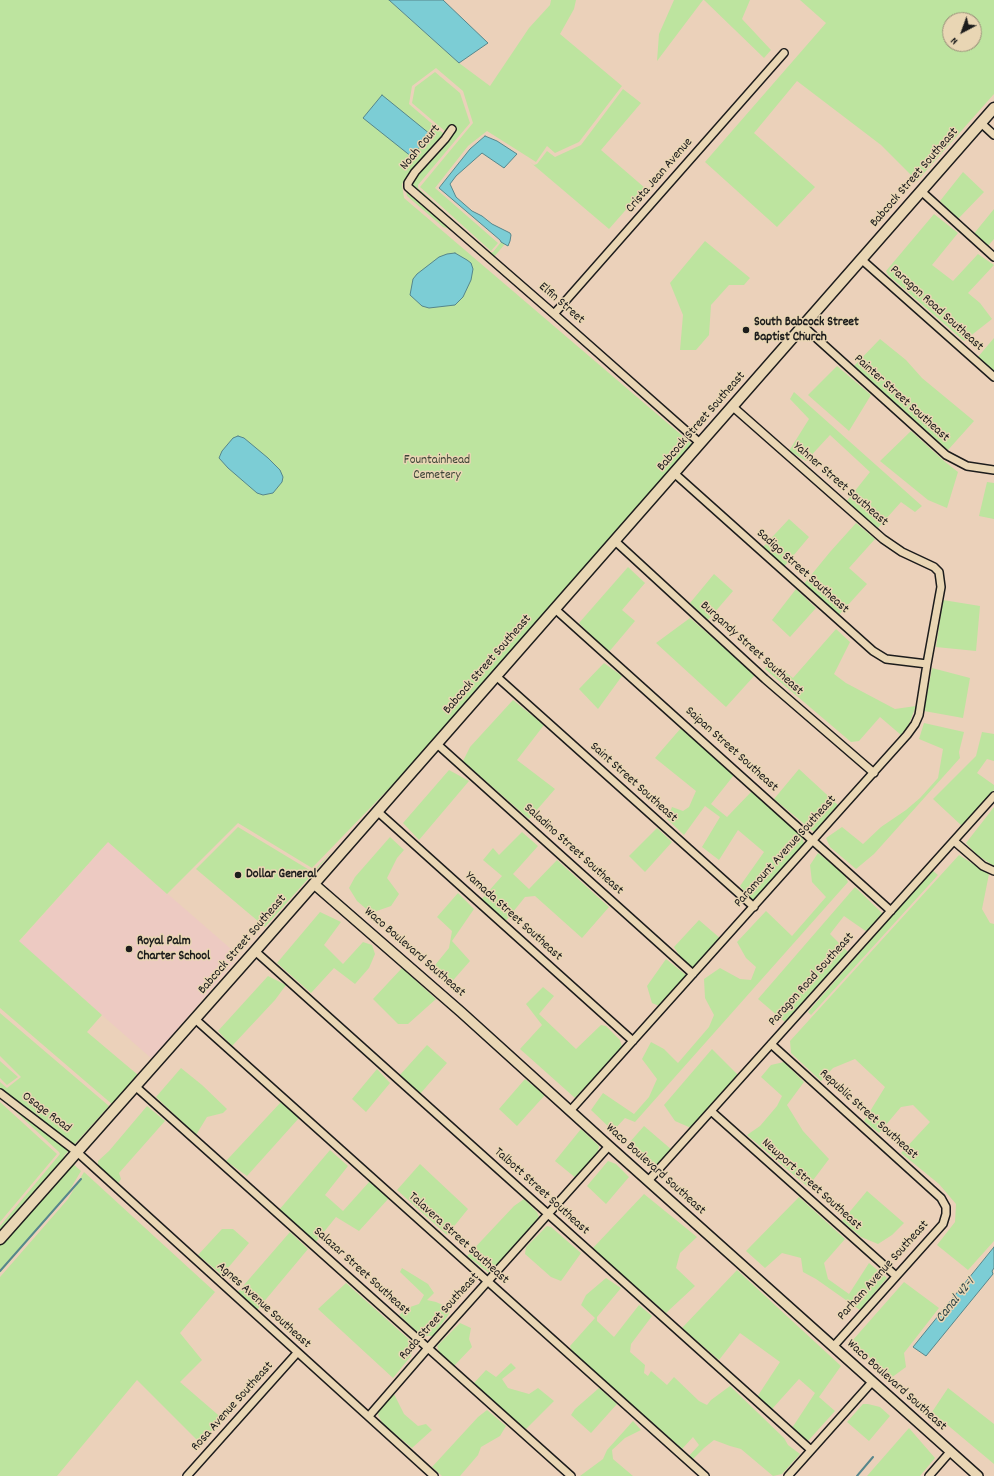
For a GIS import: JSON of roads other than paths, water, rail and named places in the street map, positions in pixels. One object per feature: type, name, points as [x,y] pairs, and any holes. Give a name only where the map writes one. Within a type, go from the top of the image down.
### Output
[{"type":"main road","name":"Babcock Street Southeast","points":[[0,1239],[314,884],[554,608],[615,541],[994,108]]},
{"type":"street","name":"Crista Jean Avenue","points":[[554,314],[784,53]]},
{"type":"street","points":[[981,123],[994,135]]},
{"type":"street","name":"Noah Court","points":[[408,183],[415,172],[445,140],[452,129]]},
{"type":"street","name":"Elfin Street","points":[[408,183],[408,188],[700,443]]},
{"type":"street","points":[[921,191],[994,257]]},
{"type":"street","name":"Paragon Road Southeast","points":[[861,259],[994,377]]},
{"type":"street","name":"Painter Street Southeast","points":[[803,326],[946,455],[967,466],[994,470]]},
{"type":"street","name":"Yahner Street Southeast","points":[[732,406],[883,539],[902,552],[934,567],[939,572]]},
{"type":"street","name":"Sadigo Street Southeast","points":[[674,473],[873,651],[886,659],[927,664]]},
{"type":"street","name":"Burgandy Street Southeast","points":[[615,541],[765,679],[874,772]]},
{"type":"street","name":"Paramount Avenue Southeast","points":[[570,1111],[754,907],[907,735],[915,724],[919,715],[941,587],[939,572]]},
{"type":"street","name":"Saipan Street Southeast","points":[[554,608],[892,911]]},
{"type":"street","name":"Saint Street Southeast","points":[[496,676],[754,907]]},
{"type":"street","name":"Saladino Street Southeast","points":[[437,744],[694,974]]},
{"type":"street","name":"Paragon Road Southeast","points":[[648,1181],[994,796]]},
{"type":"street","name":"Yamada Street Southeast","points":[[377,812],[633,1041]]},
{"type":"street","points":[[954,841],[982,866],[994,871]]},
{"type":"street","name":"Waco Boulevard Southeast","points":[[314,884],[461,1012],[978,1476]]},
{"type":"street","name":"Talbott Street Southeast","points":[[255,951],[811,1450]]},
{"type":"street","name":"Talavera Street Southeast","points":[[195,1019],[706,1476]]},
{"type":"street","name":"Republic Street Southeast","points":[[771,1044],[942,1198],[946,1207]]},
{"type":"street","name":"Salazar Street Southeast","points":[[135,1086],[571,1476]]},
{"type":"street","name":"Osage Road","points":[[0,1093],[77,1152]]},
{"type":"street","name":"Newport Street Southeast","points":[[711,1111],[896,1276]]},
{"type":"street","name":"Rada Street Southeast","points":[[368,1416],[609,1146]]},
{"type":"street","name":"Agnes Avenue Southeast","points":[[77,1152],[434,1476]]},
{"type":"street","name":"Parham Avenue Southeast","points":[[833,1346],[943,1224],[946,1214],[946,1207]]},
{"type":"street","name":"Rosa Avenue Southeast","points":[[187,1476],[297,1353]]},
{"type":"street","points":[[788,1476],[872,1382]]},
{"type":"street","points":[[929,1476],[950,1452]]},
{"type":"water","points":[[389,0],[443,0],[488,43],[459,63]]},
{"type":"water","points":[[382,95],[430,134],[412,157],[363,118]]},
{"type":"water","points":[[485,136],[497,141],[517,154],[504,168],[482,153],[456,176],[450,184],[456,197],[472,211],[482,216],[492,224],[510,233],[511,235],[508,246],[501,242],[439,188],[470,149]]},
{"type":"water","points":[[455,253],[471,263],[473,269],[471,280],[463,297],[455,305],[429,308],[422,306],[410,295],[413,279],[417,274],[439,257]]},
{"type":"water","points":[[238,436],[244,438],[280,470],[283,477],[282,482],[273,493],[263,495],[257,493],[228,468],[219,458],[222,451],[233,438]]},
{"type":"water","name":"Canal 42-1","points":[[994,1247],[993,1274],[926,1356],[913,1347]]},
{"type":"waterway","points":[[0,1271],[81,1179]]},
{"type":"waterway","points":[[857,1476],[873,1457]]},
{"type":"place","name":"South Babcock Street Baptist Church","points":[[746,330]]},
{"type":"place","name":"Dollar General","points":[[238,875]]},
{"type":"place","name":"Royal Palm Charter School","points":[[129,949]]},
{"type":"park label","name":"Fountainhead Cemetery","points":[[437,468]]}]
